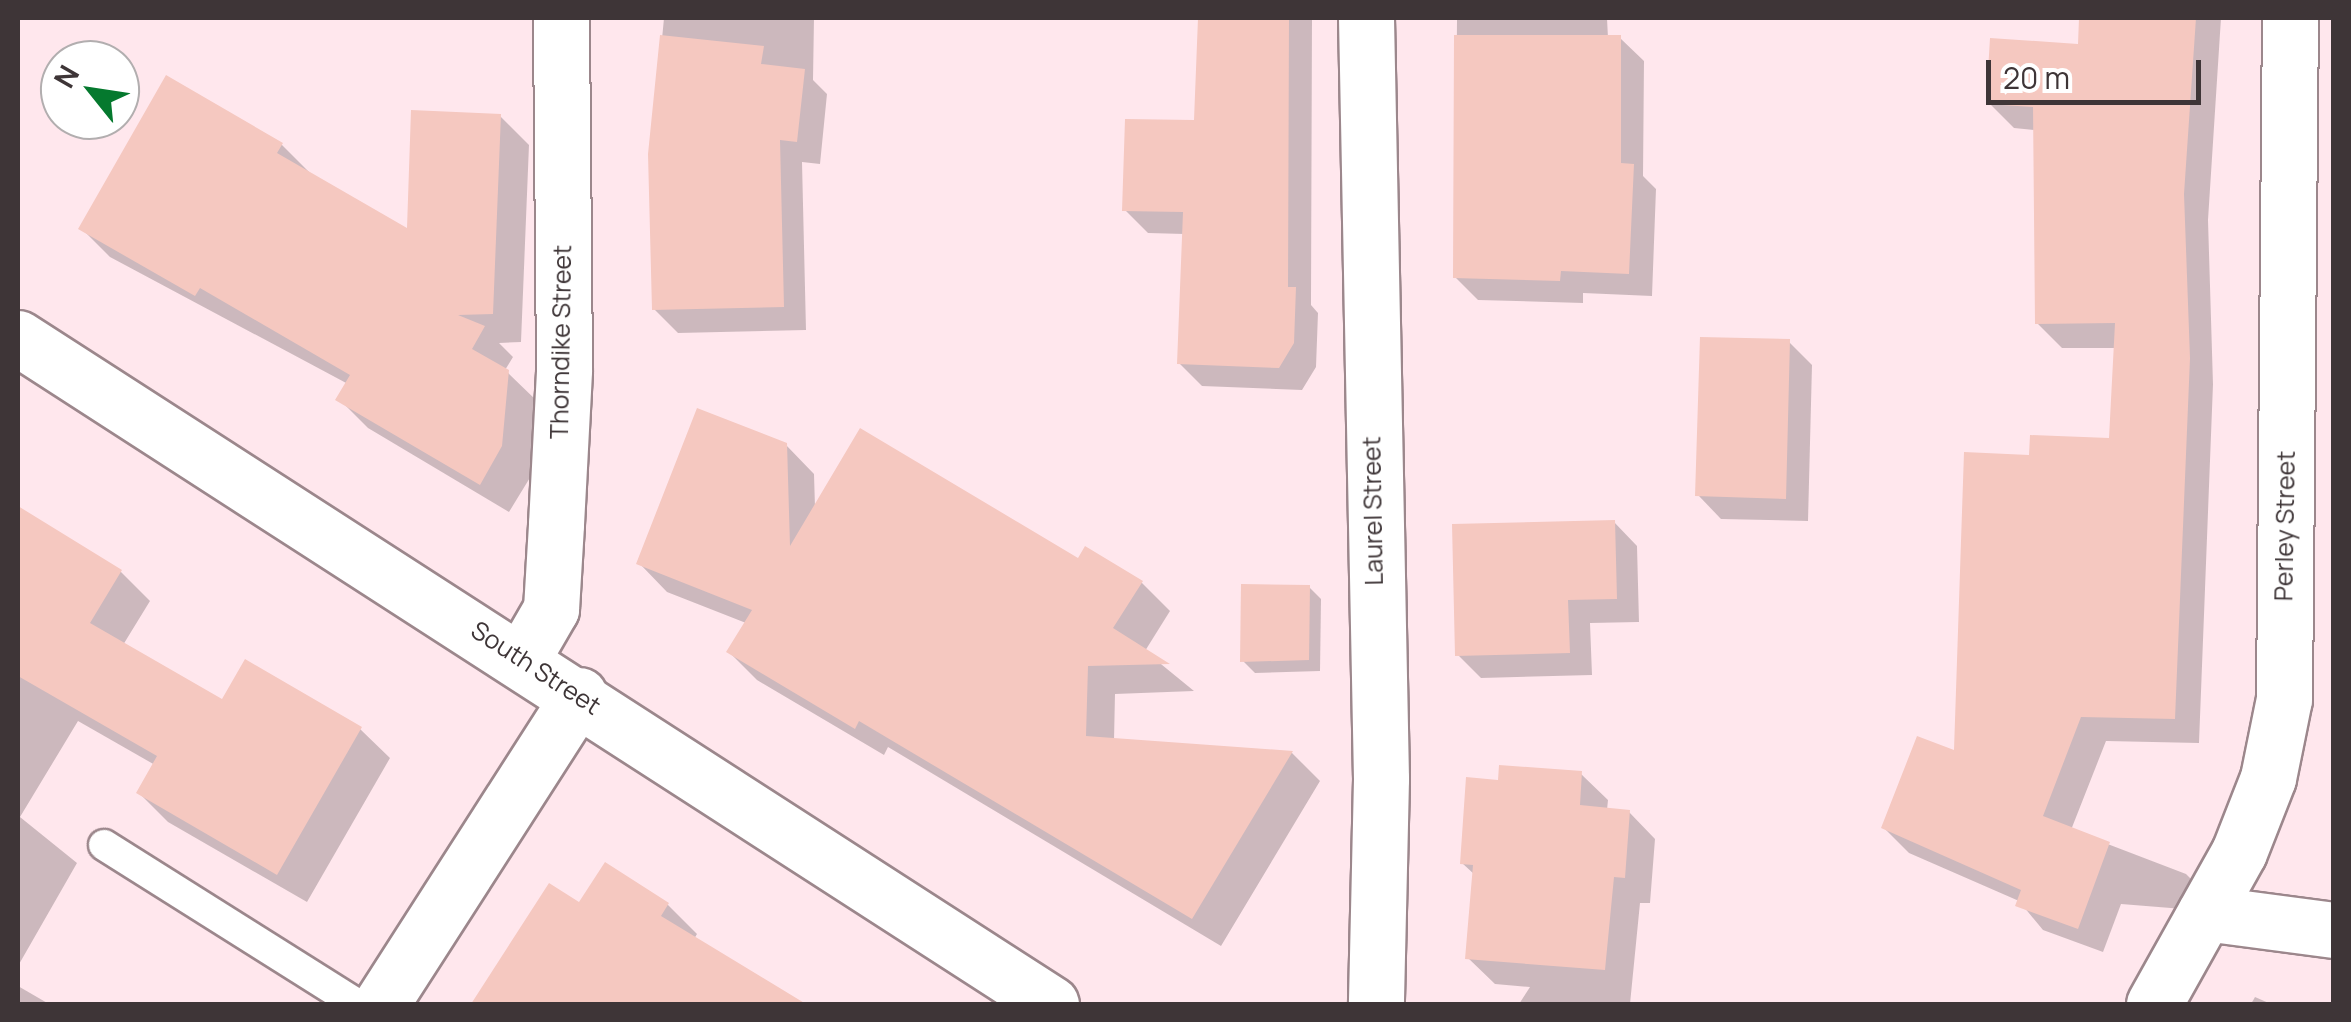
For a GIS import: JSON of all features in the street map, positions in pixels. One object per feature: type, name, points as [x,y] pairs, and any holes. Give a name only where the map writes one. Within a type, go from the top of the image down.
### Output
[{"type":"street","name":"Thorndike Street","points":[[522,659],[550,609],[556,524],[564,369],[562,18]]},
{"type":"street","name":"Laurel Street","points":[[1366,18],[1382,779],[1376,1004]]},
{"type":"street","name":"Perley Street","points":[[2154,1004],[2205,913],[2268,778],[2284,698],[2290,18]]},
{"type":"street","name":"South Street","points":[[18,338],[579,695],[1051,1004]]},
{"type":"street","points":[[381,1004],[579,695]]},
{"type":"street","points":[[2205,913],[2334,930]]},
{"type":"lane","points":[[104,845],[356,1004]]},
{"type":"building","points":[[1198,18],[1289,18],[1288,287],[1296,287],[1294,343],[1279,368],[1177,364],[1183,212],[1122,211],[1125,119],[1194,120]]},
{"type":"building","points":[[2079,18],[2196,18],[2184,194],[2190,358],[2175,719],[2081,717],[2043,816],[2110,842],[2078,929],[2015,906],[2021,890],[1881,828],[1917,736],[1954,750],[1964,452],[2029,455],[2030,435],[2109,438],[2115,323],[2035,324],[2033,107],[1986,104],[1990,38],[2078,44]]},
{"type":"building","points":[[660,35],[764,46],[761,64],[805,69],[797,142],[780,140],[784,307],[652,310],[648,154]]},
{"type":"building","points":[[1454,35],[1621,35],[1621,163],[1634,164],[1629,274],[1561,271],[1560,281],[1453,278]]},
{"type":"building","points":[[166,75],[283,143],[277,153],[407,228],[411,110],[501,114],[493,314],[458,315],[485,326],[472,349],[509,370],[502,446],[480,485],[335,400],[350,375],[200,288],[195,296],[78,229],[129,140],[140,140],[140,120]]},
{"type":"building","points":[[1700,337],[1790,339],[1786,499],[1695,496]]},
{"type":"building","points":[[697,408],[787,443],[790,546],[860,428],[1078,558],[1085,546],[1143,581],[1113,628],[1170,664],[1088,666],[1086,736],[1293,751],[1192,919],[859,721],[855,729],[726,652],[752,610],[636,564]]},
{"type":"building","points":[[18,506],[122,570],[90,623],[222,699],[245,659],[362,727],[277,875],[136,793],[157,756],[18,676]]},
{"type":"building","points":[[1615,520],[1617,599],[1568,600],[1570,653],[1455,656],[1452,524]]},
{"type":"building","points":[[1241,584],[1310,585],[1309,660],[1240,662]]},
{"type":"building","points":[[1499,765],[1582,771],[1580,805],[1630,810],[1625,878],[1614,877],[1605,970],[1465,959],[1473,865],[1460,864],[1466,777],[1498,780]]},
{"type":"building","points":[[605,862],[669,903],[661,916],[806,1004],[471,1004],[549,883],[579,902]]}]
